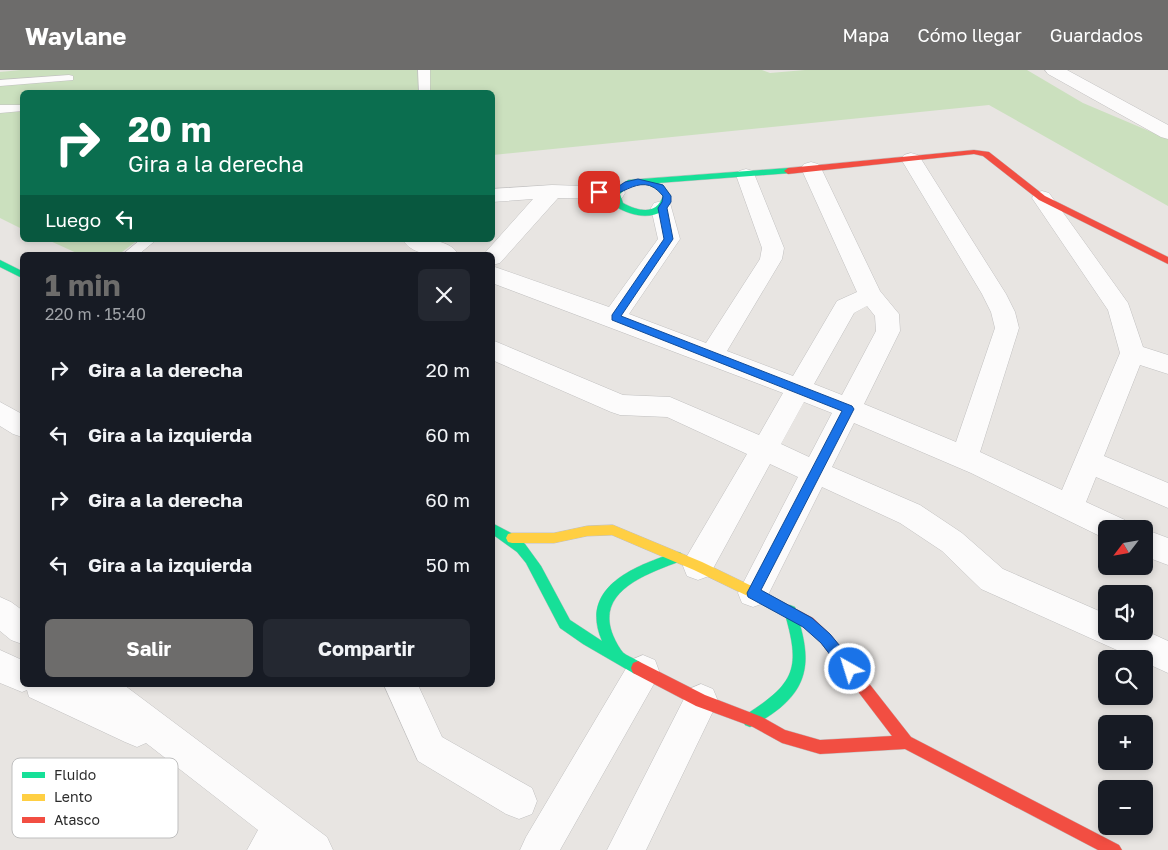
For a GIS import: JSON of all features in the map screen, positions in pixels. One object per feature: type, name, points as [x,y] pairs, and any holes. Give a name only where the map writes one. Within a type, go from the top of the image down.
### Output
[{"type":"street","points":[[1054,70],[1168,133]]},
{"type":"street","points":[[495,196],[552,191],[615,193],[628,184],[746,175],[974,152],[986,154],[1042,198],[1168,261]]},
{"type":"street","points":[[911,159],[994,294],[1003,312],[1006,328],[964,458]]},
{"type":"street","points":[[753,593],[888,331],[887,314],[870,295],[811,168]]},
{"type":"street","points":[[712,354],[771,259],[773,248],[746,175]]},
{"type":"street","points":[[615,193],[619,205],[635,213],[645,214],[662,208],[667,202],[667,196],[660,187],[648,182]]},
{"type":"street","points":[[495,255],[552,191]]},
{"type":"street","points":[[1042,198],[1120,309],[1132,353],[1069,508]]},
{"type":"street","points":[[615,317],[668,239],[662,208]]},
{"type":"street","points":[[419,242],[441,252]]},
{"type":"street","points":[[0,262],[20,274]]},
{"type":"street","points":[[495,275],[615,317],[849,409],[964,458],[1098,521]]},
{"type":"street","points":[[630,663],[604,628],[603,614],[611,591],[619,582],[630,575],[687,561],[763,448],[845,307],[870,295]]},
{"type":"street","points":[[495,350],[620,405],[670,407],[902,510],[930,525],[992,579],[1098,625]]},
{"type":"street","points":[[1132,353],[1168,365]]},
{"type":"street","points":[[0,412],[20,426]]},
{"type":"street","points":[[1088,461],[1168,496]]},
{"type":"street","points":[[495,530],[512,538],[534,563],[566,626],[701,702],[750,720],[782,736],[820,747],[906,742]]},
{"type":"street","points":[[512,538],[554,538],[587,531],[613,530],[687,561],[790,611],[808,622],[826,639],[906,742],[1114,850]]},
{"type":"street","points":[[1153,546],[1168,552]]},
{"type":"street","points":[[750,720],[774,707],[796,680],[800,647],[790,611]]},
{"type":"street","points":[[0,612],[20,627]]},
{"type":"street","points":[[1131,640],[1168,657]]},
{"type":"street","points":[[539,850],[630,663]]},
{"type":"street","points":[[0,666],[20,675]]},
{"type":"street","points":[[45,687],[188,753]]},
{"type":"street","points":[[100,687],[188,753],[274,838],[314,850]]},
{"type":"street","points":[[402,687],[430,749],[519,801]]},
{"type":"street","points":[[626,850],[701,702]]},
{"type":"lane","points":[[424,70],[425,90]]},
{"type":"lane","points":[[0,83],[72,74]]},
{"type":"lane","points":[[63,90],[72,74]]},
{"type":"lane","points":[[0,110],[20,108]]},
{"type":"lane","points":[[132,252],[146,242]]},
{"type":"green space","points":[[21,70],[762,70],[770,73],[805,70],[1027,70],[1083,103],[1168,139],[1168,206],[989,105],[495,155],[495,90],[20,90],[20,228],[0,218],[0,72]]},
{"type":"green space","points":[[52,242],[135,242],[122,252],[74,252]]},
{"type":"traffic: fast","points":[[648,182],[660,187],[667,196],[660,209],[654,212],[640,213],[619,205],[615,193],[628,183],[788,171]]},
{"type":"traffic: fast","points":[[0,263],[20,274]]},
{"type":"traffic: fast","points":[[495,530],[521,548],[530,559],[556,609],[569,628],[638,668]]},
{"type":"traffic: fast","points":[[617,656],[604,628],[603,612],[607,599],[615,588],[625,580],[650,567],[677,557]]},
{"type":"traffic: fast","points":[[750,720],[781,698],[791,687],[797,675],[800,662],[800,648],[790,611]]},
{"type":"traffic: slow","points":[[512,538],[554,538],[587,531],[613,530],[698,566],[764,598]]},
{"type":"traffic: jam","points":[[788,171],[974,152],[986,154],[1042,198],[1168,261]]},
{"type":"traffic: jam","points":[[764,598],[808,622],[826,639],[906,742],[1114,850]]},
{"type":"traffic: jam","points":[[638,668],[701,701],[757,722],[782,736],[820,747],[906,742]]},
{"type":"route","points":[[599,192],[615,193],[621,187],[628,184],[648,182],[660,187],[667,196],[667,202],[662,208],[668,239],[615,317],[849,409],[814,472],[753,593],[808,622],[826,639],[850,669]]}]
